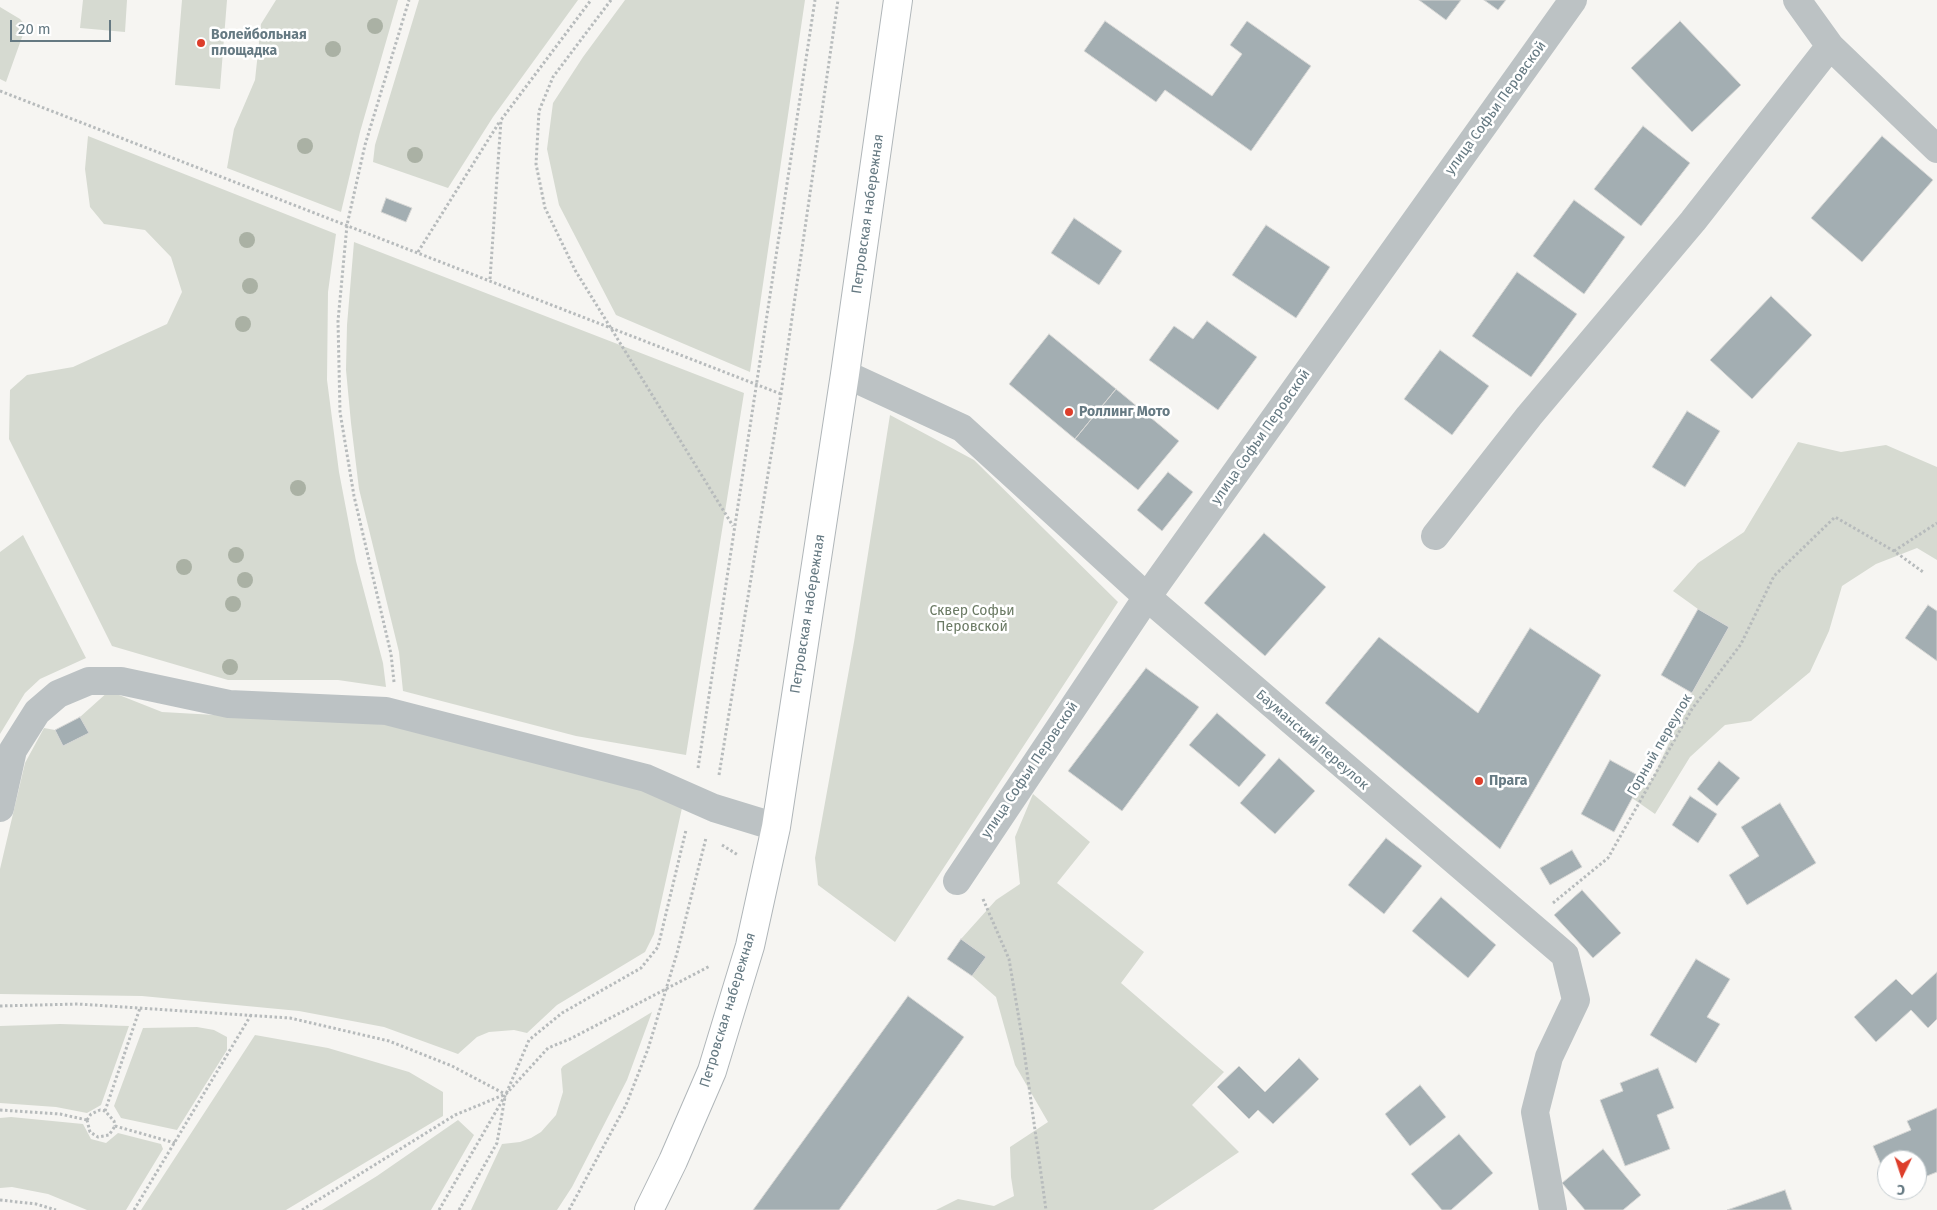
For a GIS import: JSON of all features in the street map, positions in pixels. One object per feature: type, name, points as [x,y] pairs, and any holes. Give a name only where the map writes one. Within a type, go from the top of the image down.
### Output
[{"type":"main road","name":"Петровская набережная","points":[[649,1210],[673,1161],[712,1071],[750,946],[776,827],[845,374],[898,0]]},
{"type":"street","name":"улица Софьи Перовской","points":[[956,881],[1147,598],[1574,0]]},
{"type":"street","points":[[1797,0],[1830,46],[1937,149]]},
{"type":"street","points":[[1434,536],[1530,416],[1693,221],[1830,46]]},
{"type":"street","name":"Бауманский переулок","points":[[845,374],[962,428],[1147,598],[1565,955],[1576,1000],[1549,1057],[1535,1112],[1553,1210]]},
{"type":"street","points":[[0,808],[14,750],[37,712],[58,694],[89,681],[121,681],[229,704],[386,711],[646,778],[704,804],[776,827]]},
{"type":"path","points":[[398,714],[391,654],[354,496],[340,412],[338,321],[348,225],[365,145],[409,0]]},
{"type":"path","points":[[418,252],[500,120],[590,0]]},
{"type":"path","points":[[611,0],[554,77],[539,111],[536,164],[545,208],[575,270],[733,527]]},
{"type":"path","points":[[438,1210],[506,1094],[529,1040],[562,1012],[641,968],[658,948],[704,804],[733,527],[815,0]]},
{"type":"path","points":[[569,1210],[626,1105],[648,1048],[666,989],[704,804],[781,394],[838,0]]},
{"type":"path","points":[[0,91],[610,326],[781,394]]},
{"type":"path","points":[[490,280],[500,120]]},
{"type":"path","name":"Горный переулок","points":[[1527,924],[1608,858],[1692,709],[1741,644],[1774,576],[1834,517],[1894,551]]},
{"type":"path","points":[[1923,572],[1894,551],[1937,523]]},
{"type":"path","points":[[956,881],[981,894],[1009,960],[1023,1043],[1046,1210]]},
{"type":"path","points":[[302,1210],[455,1115],[506,1094],[548,1048],[570,1039],[750,946]]},
{"type":"path","points":[[0,1006],[78,1004],[290,1018],[389,1041],[452,1066],[506,1094]]},
{"type":"path","points":[[105,1111],[140,1008]]},
{"type":"path","points":[[134,1210],[251,1015]]},
{"type":"path","points":[[459,1210],[497,1143],[506,1094]]},
{"type":"path","points":[[0,1110],[60,1114],[86,1120]]},
{"type":"path","points":[[100,1110],[105,1111],[114,1121],[115,1126],[109,1135],[98,1137],[90,1132],[86,1120],[91,1114],[100,1110]]},
{"type":"path","points":[[115,1126],[175,1143]]},
{"type":"path","points":[[0,1200],[36,1204],[56,1210]]},
{"type":"green space","points":[[83,0],[127,0],[125,32],[80,28]]},
{"type":"green space","name":"Волейбольная площадка","points":[[182,0],[227,0],[220,89],[175,85]]},
{"type":"green space","points":[[276,0],[398,0],[360,132],[341,212],[227,168],[234,129],[255,80],[261,24]]},
{"type":"green space","points":[[419,0],[578,0],[493,117],[448,188],[373,162],[375,145]]},
{"type":"green space","points":[[625,0],[805,0],[750,372],[616,315],[559,205],[547,149],[553,103],[583,57]]},
{"type":"green space","points":[[0,7],[20,19],[26,26],[6,82],[0,79]]},
{"type":"green space","points":[[88,136],[336,234],[328,292],[327,380],[339,472],[356,561],[383,663],[386,687],[338,680],[228,680],[112,646],[9,439],[10,390],[27,375],[73,367],[167,324],[182,292],[171,257],[145,230],[104,224],[90,207],[85,169]]},
{"type":"green space","points":[[354,242],[744,393],[686,755],[576,736],[403,691],[399,652],[359,489],[351,423],[346,370],[347,325]]},
{"type":"green space","name":"Сквер Софьи Перовской","points":[[890,415],[974,460],[1118,602],[895,942],[818,885],[815,858],[854,642]]},
{"type":"green space","points":[[1798,442],[1841,452],[1886,445],[1937,467],[1937,560],[1917,548],[1876,564],[1842,586],[1829,631],[1810,672],[1751,721],[1725,725],[1690,757],[1655,814],[1632,798],[1652,780],[1692,693],[1729,627],[1698,609],[1673,591],[1698,563],[1744,532]]},
{"type":"green space","points":[[23,535],[86,658],[40,679],[25,693],[0,734],[0,552]]},
{"type":"green space","points":[[109,691],[162,712],[394,725],[640,787],[682,808],[654,934],[645,952],[557,1005],[527,1033],[514,1030],[489,1032],[477,1037],[458,1054],[384,1027],[299,1011],[142,996],[0,994],[0,869],[25,763],[44,728],[55,730],[63,746],[88,733],[80,717]]},
{"type":"green space","points":[[1033,794],[1090,842],[1057,883],[1144,952],[1121,983],[1224,1072],[1192,1105],[1239,1152],[1153,1210],[936,1210],[958,1199],[994,1206],[1014,1196],[1010,1147],[1048,1122],[1015,1065],[996,997],[972,976],[985,957],[961,939],[996,900],[1020,884],[1015,837]]},
{"type":"green space","points":[[652,1012],[627,1080],[572,1187],[557,1210],[471,1210],[502,1144],[520,1142],[531,1138],[541,1132],[556,1115],[563,1092],[561,1069],[563,1066]]},
{"type":"green space","points":[[60,1024],[129,1026],[101,1105],[87,1113],[56,1107],[0,1103],[0,1026]]},
{"type":"green space","points":[[197,1027],[214,1030],[227,1037],[227,1050],[177,1130],[121,1118],[114,1106],[143,1028]]},
{"type":"green space","points":[[255,1035],[328,1048],[409,1072],[443,1092],[443,1116],[286,1210],[141,1210]]},
{"type":"green space","points":[[11,1117],[83,1124],[91,1139],[106,1143],[118,1133],[161,1144],[163,1149],[126,1210],[87,1210],[48,1194],[12,1187],[0,1188],[0,1118]]},
{"type":"green space","points":[[458,1120],[474,1135],[431,1210],[322,1210],[377,1176]]},
{"type":"building","points":[[1419,0],[1461,0],[1446,20]]},
{"type":"building","points":[[1484,0],[1506,0],[1498,10]]},
{"type":"building","points":[[1105,21],[1212,96],[1242,54],[1230,45],[1247,21],[1311,66],[1251,151],[1165,90],[1156,102],[1084,51]]},
{"type":"building","points":[[1680,21],[1741,85],[1692,132],[1631,68]]},
{"type":"building","points":[[1643,126],[1690,163],[1641,226],[1594,189]]},
{"type":"building","points":[[1882,136],[1933,180],[1862,262],[1811,218]]},
{"type":"building","points":[[386,198],[412,208],[406,222],[381,212]]},
{"type":"building","points":[[1574,200],[1625,237],[1584,294],[1533,256]]},
{"type":"building","points":[[1074,218],[1122,251],[1099,285],[1051,253]]},
{"type":"building","points":[[1266,225],[1330,267],[1296,318],[1232,275]]},
{"type":"building","points":[[1517,272],[1577,314],[1531,377],[1472,336]]},
{"type":"building","points":[[1771,296],[1812,335],[1752,399],[1710,360]]},
{"type":"building","points":[[1207,321],[1257,357],[1218,410],[1149,360],[1174,326],[1193,339]]},
{"type":"building","points":[[1049,334],[1116,389],[1075,439],[1009,384]]},
{"type":"building","points":[[1440,350],[1489,386],[1452,435],[1404,399]]},
{"type":"building","points":[[1116,389],[1179,441],[1138,490],[1075,439]]},
{"type":"building","points":[[1687,411],[1720,431],[1685,487],[1652,467]]},
{"type":"building","points":[[1168,472],[1193,492],[1162,531],[1137,510]]},
{"type":"building","points":[[1264,533],[1326,587],[1265,656],[1204,603]]},
{"type":"building","points":[[1928,605],[1937,611],[1937,661],[1905,638]]},
{"type":"building","points":[[1698,609],[1729,627],[1692,693],[1661,675]]},
{"type":"building","name":"Прага","points":[[1530,628],[1601,675],[1500,849],[1325,703],[1379,637],[1478,713]]},
{"type":"building","points":[[1146,668],[1199,707],[1122,811],[1068,771]]},
{"type":"building","points":[[1217,713],[1266,755],[1239,787],[1189,745]]},
{"type":"building","points":[[80,717],[89,733],[63,746],[55,730]]},
{"type":"building","points":[[1279,758],[1315,791],[1275,834],[1240,803]]},
{"type":"building","points":[[1610,760],[1643,778],[1614,832],[1581,814]]},
{"type":"building","points":[[1719,761],[1740,778],[1717,806],[1697,789]]},
{"type":"building","points":[[1690,796],[1717,814],[1698,843],[1672,825]]},
{"type":"building","points":[[1780,803],[1816,863],[1747,905],[1729,875],[1759,856],[1741,827]]},
{"type":"building","points":[[1386,838],[1422,866],[1384,914],[1348,885]]},
{"type":"building","points":[[1572,850],[1582,867],[1550,885],[1540,868]]},
{"type":"building","points":[[1582,890],[1621,933],[1593,958],[1554,915]]},
{"type":"building","points":[[1441,897],[1496,945],[1468,978],[1412,931]]},
{"type":"building","points":[[961,939],[986,957],[972,976],[947,959]]},
{"type":"building","points":[[1696,959],[1730,979],[1707,1017],[1720,1024],[1696,1063],[1650,1035]]},
{"type":"building","points":[[1937,972],[1937,1019],[1928,1028],[1911,1010],[1876,1042],[1854,1017],[1896,979],[1912,995]]},
{"type":"building","points":[[908,996],[964,1037],[839,1210],[753,1210]]},
{"type":"building","points":[[1299,1058],[1319,1079],[1273,1124],[1258,1110],[1249,1119],[1217,1087],[1239,1066],[1265,1092]]},
{"type":"building","points":[[1658,1068],[1674,1108],[1657,1115],[1670,1149],[1625,1166],[1600,1100],[1623,1091],[1620,1083]]},
{"type":"building","points":[[1420,1085],[1446,1117],[1410,1146],[1385,1114]]},
{"type":"building","points":[[1937,1108],[1937,1172],[1927,1176],[1927,1150],[1877,1150],[1877,1155],[1873,1146],[1911,1130],[1907,1121]]},
{"type":"building","points":[[1459,1134],[1493,1173],[1451,1210],[1442,1210],[1411,1174]]},
{"type":"building","points":[[1603,1149],[1641,1195],[1623,1210],[1585,1210],[1562,1183]]},
{"type":"building","points":[[1785,1190],[1792,1210],[1727,1210]]},
{"type":"place","name":"Волейбольная площадка","points":[[201,43]]},
{"type":"place","name":"Роллинг Мото","points":[[1069,412]]},
{"type":"place","name":"Прага","points":[[1479,781]]}]
